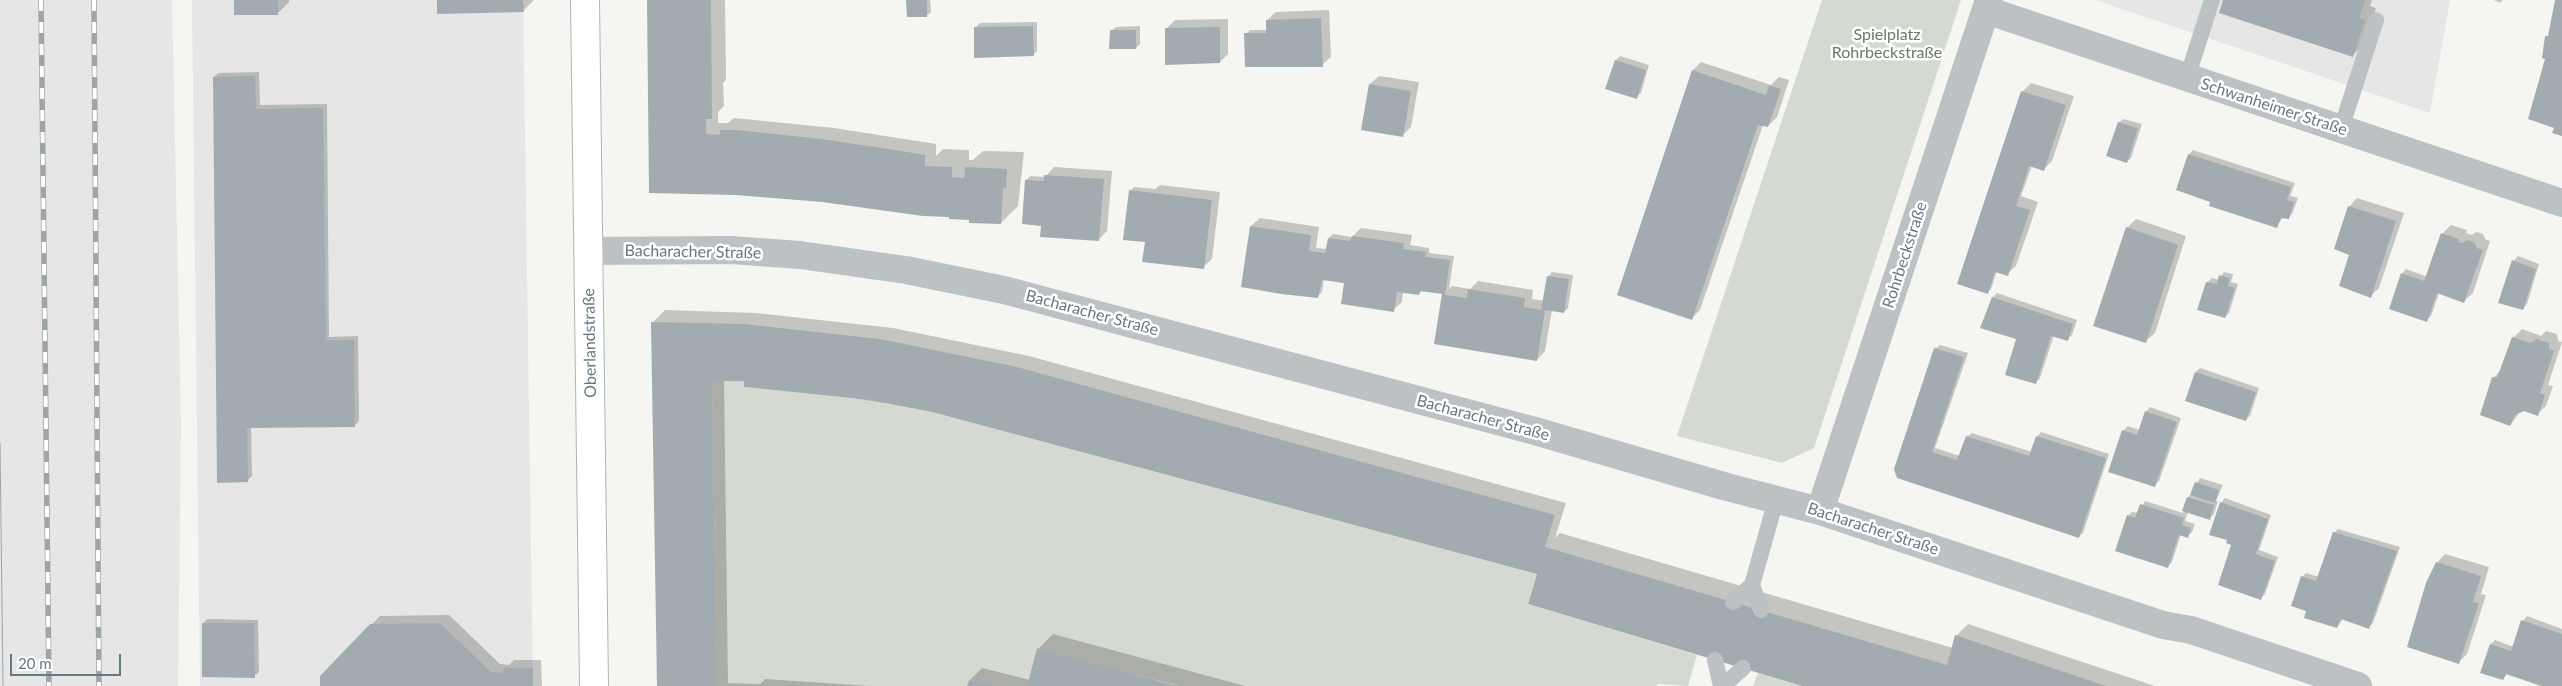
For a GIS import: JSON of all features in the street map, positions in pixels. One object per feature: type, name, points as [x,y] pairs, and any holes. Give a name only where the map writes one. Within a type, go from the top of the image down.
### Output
[{"type":"street","name":"Oberlandstraße","points":[[585,0],[594,686]]},
{"type":"street","name":"Schwanheimer Straße","points":[[1988,5],[2187,78],[2562,203]]},
{"type":"street","name":"Rohrbeckstraße","points":[[1820,510],[1988,5]]},
{"type":"street","name":"Bacharacher Straße","points":[[588,251],[731,250],[770,253],[845,260],[960,280],[1293,366],[1776,500],[1820,510],[2162,625],[2191,630],[2358,686]]},
{"type":"lane","points":[[2187,78],[2212,0]]},
{"type":"lane","points":[[2341,129],[2376,20]]},
{"type":"lane","points":[[1733,602],[1752,585],[1776,500]]},
{"type":"lane","points":[[1752,585],[1761,610]]},
{"type":"lane","points":[[1715,660],[1722,686],[1743,668]]},
{"type":"shaded area","points":[[0,0],[172,0],[181,425],[178,686],[0,686]]},
{"type":"shaded area","points":[[192,0],[523,0],[533,686],[200,686]]},
{"type":"shaded area","points":[[2095,0],[2450,0],[2430,113]]},
{"type":"green space","name":"Spielplatz Rohrbeckstraße","points":[[1822,0],[1961,0],[1814,448],[1782,463],[1677,436]]},
{"type":"green space","points":[[712,381],[744,381],[744,387],[870,400],[932,412],[1537,574],[1528,604],[1697,655],[1688,686],[1658,684],[1657,686],[1179,686],[1037,648],[1027,686],[994,686],[970,680],[967,686],[717,686]]},
{"type":"green space","points":[[1758,673],[1802,686],[1753,686]]},
{"type":"building","points":[[234,0],[278,0],[278,15],[234,15]]},
{"type":"building","points":[[437,0],[523,0],[524,12],[437,14]]},
{"type":"building","points":[[647,0],[711,0],[712,119],[706,119],[706,134],[720,135],[720,130],[736,130],[822,139],[908,152],[925,155],[925,166],[952,167],[952,177],[964,178],[965,167],[1007,169],[1006,189],[1003,188],[1001,224],[969,223],[969,220],[949,219],[949,217],[923,216],[822,202],[736,195],[649,193]]},
{"type":"building","points":[[906,0],[927,0],[927,17],[907,17]]},
{"type":"building","points":[[2223,0],[2365,0],[2359,18],[2365,20],[2353,57],[2219,13]]},
{"type":"building","points":[[2555,0],[2562,0],[2562,136],[2552,133],[2554,128],[2528,119],[2545,59],[2542,58],[2545,36],[2548,36]]},
{"type":"building","points":[[1321,18],[1323,67],[1245,67],[1244,33],[1266,33],[1266,20]]},
{"type":"building","points":[[1033,26],[1034,56],[974,58],[974,27]]},
{"type":"building","points":[[1220,27],[1220,63],[1165,65],[1165,28]]},
{"type":"building","points":[[1110,30],[1136,30],[1136,49],[1109,49]]},
{"type":"building","points":[[1615,60],[1646,70],[1637,99],[1605,89]]},
{"type":"building","points":[[1692,70],[1766,95],[1769,85],[1781,89],[1768,127],[1758,125],[1692,320],[1617,295]]},
{"type":"building","points":[[255,76],[256,109],[323,108],[326,340],[354,340],[355,427],[247,428],[248,482],[217,483],[213,77]]},
{"type":"building","points":[[1369,84],[1411,91],[1403,137],[1361,130]]},
{"type":"building","points":[[2021,91],[2066,105],[2044,171],[2029,166],[2016,206],[2030,210],[2008,276],[1995,272],[1988,294],[1957,284]]},
{"type":"building","points":[[2118,122],[2138,128],[2127,163],[2106,156]]},
{"type":"building","points":[[2188,154],[2291,187],[2287,200],[2294,202],[2289,219],[2281,218],[2277,228],[2209,206],[2210,202],[2176,190]]},
{"type":"building","points":[[1044,175],[1104,179],[1099,241],[1040,237],[1041,226],[1022,224],[1025,180],[1044,181]]},
{"type":"building","points":[[1129,190],[1212,200],[1204,269],[1142,262],[1145,242],[1123,240]]},
{"type":"building","points":[[2348,206],[2396,221],[2371,298],[2339,286],[2349,255],[2334,249]]},
{"type":"building","points":[[1250,226],[1311,235],[1309,251],[1325,253],[1328,238],[1350,241],[1352,236],[1404,243],[1403,249],[1426,252],[1425,257],[1450,260],[1445,295],[1467,298],[1468,289],[1525,298],[1524,307],[1541,310],[1547,276],[1569,279],[1564,313],[1545,310],[1537,361],[1434,344],[1442,294],[1420,291],[1419,295],[1397,292],[1394,312],[1341,304],[1344,283],[1322,280],[1318,298],[1241,287]]},
{"type":"building","points":[[2126,227],[2178,245],[2146,343],[2093,326]]},
{"type":"building","points":[[2441,233],[2459,239],[2458,242],[2462,243],[2468,240],[2474,242],[2477,248],[2483,250],[2464,303],[2437,293],[2427,322],[2389,309],[2401,273],[2424,281]]},
{"type":"building","points":[[2512,260],[2536,269],[2523,310],[2498,303]]},
{"type":"building","points":[[2219,275],[2230,278],[2228,286],[2235,288],[2225,318],[2197,310],[2206,282],[2217,284]]},
{"type":"building","points":[[1992,297],[2073,324],[2068,341],[2051,336],[2036,384],[2005,375],[2016,339],[1980,328]]},
{"type":"building","points":[[651,322],[744,324],[880,339],[1017,367],[1555,515],[1545,547],[1947,665],[1955,635],[2106,686],[1802,686],[1528,604],[1537,574],[932,412],[870,400],[744,387],[744,381],[712,381],[717,686],[657,686]]},
{"type":"building","points":[[2512,337],[2531,343],[2536,339],[2549,343],[2549,349],[2554,351],[2540,393],[2545,395],[2538,416],[2524,411],[2515,415],[2510,426],[2480,415],[2492,377],[2497,378]]},
{"type":"building","points":[[1934,348],[1964,357],[1932,452],[1957,460],[1966,436],[2029,456],[2036,436],[2106,458],[2079,538],[1897,478],[1894,469]]},
{"type":"building","points":[[2195,372],[2256,392],[2246,421],[2185,401]]},
{"type":"building","points":[[2145,411],[2177,422],[2155,487],[2108,472],[2122,430],[2137,435]]},
{"type":"building","points":[[2195,482],[2219,490],[2215,503],[2190,495]]},
{"type":"building","points":[[2187,497],[2214,505],[2210,520],[2182,511]]},
{"type":"building","points":[[2220,502],[2268,519],[2256,554],[2275,561],[2261,600],[2218,585],[2231,545],[2226,543],[2227,540],[2209,535]]},
{"type":"building","points":[[2140,504],[2184,518],[2182,525],[2191,528],[2188,538],[2179,535],[2168,568],[2115,551],[2127,515],[2135,518]]},
{"type":"building","points":[[2333,532],[2397,551],[2369,629],[2341,619],[2337,628],[2304,618],[2306,611],[2291,606],[2301,576],[2316,581]]},
{"type":"building","points":[[2436,562],[2481,576],[2473,602],[2479,603],[2459,664],[2407,647],[2426,583]]},
{"type":"building","points":[[2521,620],[2562,634],[2562,686],[2541,686],[2506,674],[2503,680],[2480,673],[2490,644],[2511,651]]},
{"type":"building","points":[[202,623],[254,623],[255,678],[202,677]]},
{"type":"building","points":[[440,623],[491,672],[502,673],[504,668],[533,668],[533,686],[320,686],[320,676],[370,624]]},
{"type":"building","points":[[1037,648],[1105,666],[1176,686],[1027,686]]},
{"type":"building","points":[[969,680],[992,685],[992,686],[967,686]]},
{"type":"tram line","points":[[0,443],[3,686]]},
{"type":"railway","points":[[41,0],[49,686]]},
{"type":"railway","points":[[94,0],[99,686]]}]
